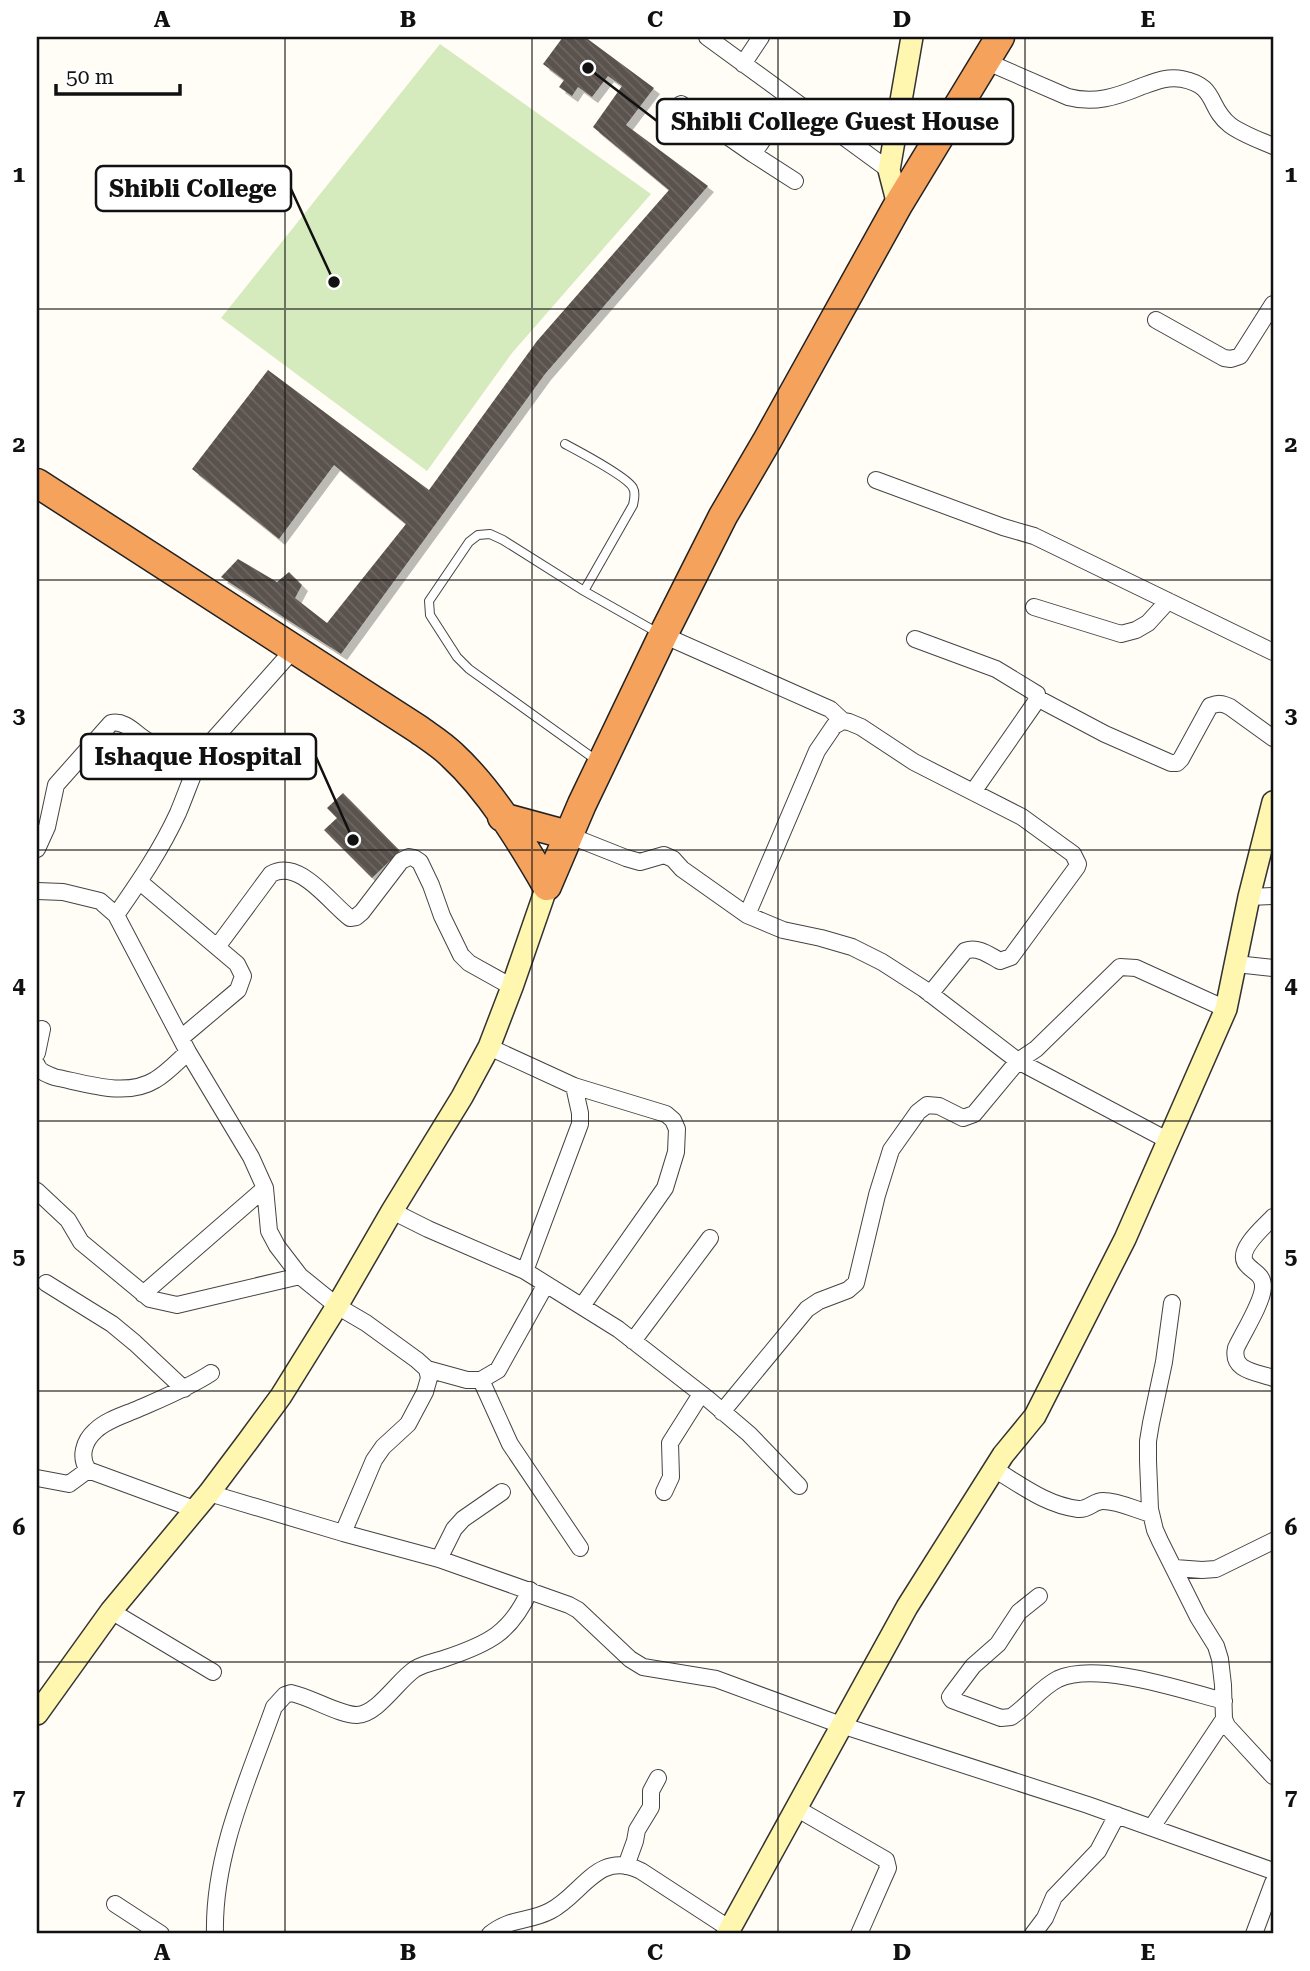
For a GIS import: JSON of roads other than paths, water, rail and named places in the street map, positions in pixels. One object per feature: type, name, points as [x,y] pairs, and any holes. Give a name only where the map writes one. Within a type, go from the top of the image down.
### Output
[{"type":"highway","points":[[547,886],[568,835],[663,635],[723,516],[898,205],[1000,37]]},
{"type":"highway","points":[[37,483],[418,729],[452,755],[480,785],[523,845],[547,886]]},
{"type":"highway","points":[[502,817],[568,835]]},
{"type":"street","points":[[707,37],[889,170]]},
{"type":"street","points":[[743,64],[761,37]]},
{"type":"street","points":[[898,205],[889,170],[912,37]]},
{"type":"street","points":[[985,61],[1082,101],[1098,101],[1118,96],[1161,79],[1178,78],[1194,82],[1207,90],[1219,115],[1231,126],[1273,146]]},
{"type":"street","points":[[753,154],[791,99]]},
{"type":"street","points":[[681,104],[795,181]]},
{"type":"street","points":[[1156,320],[1230,359],[1240,356],[1273,304]]},
{"type":"street","points":[[876,480],[1034,536],[1273,652]]},
{"type":"street","points":[[1034,607],[1121,634],[1148,623],[1168,601]]},
{"type":"street","points":[[663,635],[830,709],[843,721],[861,727],[914,762],[1022,817],[1073,853],[1078,864],[1011,957],[1000,961],[984,952],[969,949],[930,994]]},
{"type":"street","points":[[915,639],[996,669],[1032,689],[1037,698],[1105,734],[1171,763],[1177,763],[1181,759],[1210,706],[1216,704],[1230,707],[1273,738]]},
{"type":"street","points":[[116,915],[158,853],[205,749],[294,649]]},
{"type":"street","points":[[974,792],[1037,698]]},
{"type":"street","points":[[37,849],[47,827],[56,785],[111,723],[116,721],[124,724],[147,740],[168,748]]},
{"type":"street","points":[[747,915],[817,751],[834,726],[843,721]]},
{"type":"street","points":[[490,1934],[516,1920],[550,1911],[595,1873],[615,1865],[641,1871],[729,1932],[907,1607],[1003,1455],[1035,1416],[1125,1239],[1226,1009],[1249,897],[1273,802]]},
{"type":"street","points":[[568,835],[640,862],[664,855],[747,915],[783,930],[821,937],[852,947],[882,962],[930,994],[1018,1061],[1169,1141]]},
{"type":"street","points":[[217,947],[271,874],[278,870],[293,870],[304,876],[350,918],[362,912],[401,862],[409,857],[420,862],[461,955],[468,963],[512,987]]},
{"type":"street","points":[[37,1065],[45,1074],[54,1077],[126,1090],[144,1086],[156,1080],[185,1045],[238,990],[243,976],[241,968],[140,882]]},
{"type":"street","points":[[37,1714],[111,1611],[209,1493],[281,1396],[337,1306],[489,1047],[547,886]]},
{"type":"street","points":[[37,891],[63,892],[100,901],[116,915],[185,1045],[251,1157],[265,1188],[269,1231],[277,1246],[300,1276],[337,1306],[366,1323],[427,1369],[467,1380],[481,1380],[498,1370],[546,1284]]},
{"type":"street","points":[[1249,897],[1273,896]]},
{"type":"street","points":[[1236,964],[1273,968]]},
{"type":"street","points":[[722,1412],[807,1309],[819,1301],[848,1290],[856,1283],[891,1150],[918,1112],[927,1105],[932,1105],[963,1118],[975,1114],[1018,1061],[1036,1049],[1120,967],[1136,968],[1226,1009]]},
{"type":"street","points":[[37,1053],[42,1029]]},
{"type":"street","points":[[489,1047],[574,1086],[666,1114],[677,1129],[676,1152],[665,1188],[582,1306]]},
{"type":"street","points":[[525,1271],[580,1124],[574,1086]]},
{"type":"street","points":[[143,1294],[265,1188]]},
{"type":"street","points":[[37,1191],[68,1220],[81,1242],[143,1294],[164,1303],[177,1305],[300,1276]]},
{"type":"street","points":[[392,1211],[525,1271],[618,1329],[749,1434],[799,1486]]},
{"type":"street","points":[[1273,1217],[1256,1234],[1244,1253],[1245,1262],[1262,1278],[1263,1286],[1234,1356],[1236,1362],[1244,1368],[1273,1378]]},
{"type":"street","points":[[633,1341],[710,1238]]},
{"type":"street","points":[[46,1283],[112,1324],[184,1389]]},
{"type":"street","points":[[1172,1303],[1164,1362],[1148,1441],[1151,1514],[1155,1530],[1198,1617],[1216,1646],[1220,1659],[1224,1719],[1227,1726],[1273,1776]]},
{"type":"street","points":[[342,1533],[374,1460],[383,1447],[408,1424],[425,1392],[429,1378],[427,1369]]},
{"type":"street","points":[[194,1509],[88,1470],[83,1458],[91,1435],[104,1423],[184,1389],[211,1373]]},
{"type":"street","points":[[481,1380],[510,1444],[580,1548]]},
{"type":"street","points":[[664,1492],[671,1476],[670,1443],[701,1394]]},
{"type":"street","points":[[994,1469],[1043,1499],[1055,1503],[1082,1510],[1104,1501],[1151,1514]]},
{"type":"street","points":[[37,1478],[69,1484],[88,1470]]},
{"type":"street","points":[[439,1559],[454,1529],[463,1519],[502,1492]]},
{"type":"street","points":[[209,1493],[439,1559],[569,1605],[578,1610],[630,1659],[643,1667],[716,1679],[841,1725],[1117,1815],[1273,1871]]},
{"type":"street","points":[[1175,1568],[1216,1569],[1273,1541]]},
{"type":"street","points":[[215,1934],[216,1894],[228,1839],[278,1701],[291,1693],[343,1712],[363,1714],[422,1665],[473,1648],[498,1635],[517,1616],[530,1591]]},
{"type":"street","points":[[1039,1596],[1019,1612],[998,1644],[973,1665],[952,1694],[952,1700],[1001,1717],[1011,1717],[1045,1687],[1059,1679],[1093,1673],[1115,1674],[1224,1701]]},
{"type":"street","points":[[111,1611],[213,1672]]},
{"type":"street","points":[[1152,1827],[1224,1719]]},
{"type":"street","points":[[626,1866],[637,1830],[651,1807],[651,1791],[658,1778]]},
{"type":"street","points":[[796,1808],[886,1860],[888,1868],[859,1934]]},
{"type":"street","points":[[1033,1934],[1045,1917],[1056,1892],[1097,1851],[1117,1815]]},
{"type":"street","points":[[1254,1934],[1273,1883]]},
{"type":"street","points":[[115,1904],[161,1934]]},
{"type":"lane","points":[[565,444],[633,487],[632,505],[584,591]]},
{"type":"lane","points":[[602,764],[469,669],[457,657],[430,615],[429,601],[469,542],[478,535],[490,534],[663,635]]},
{"type":"place","name":"Shibli College Guest House","points":[[588,68]]},
{"type":"place","name":"Shibli College","points":[[334,282]]},
{"type":"place","name":"Ishaque Hospital","points":[[353,840]]}]
